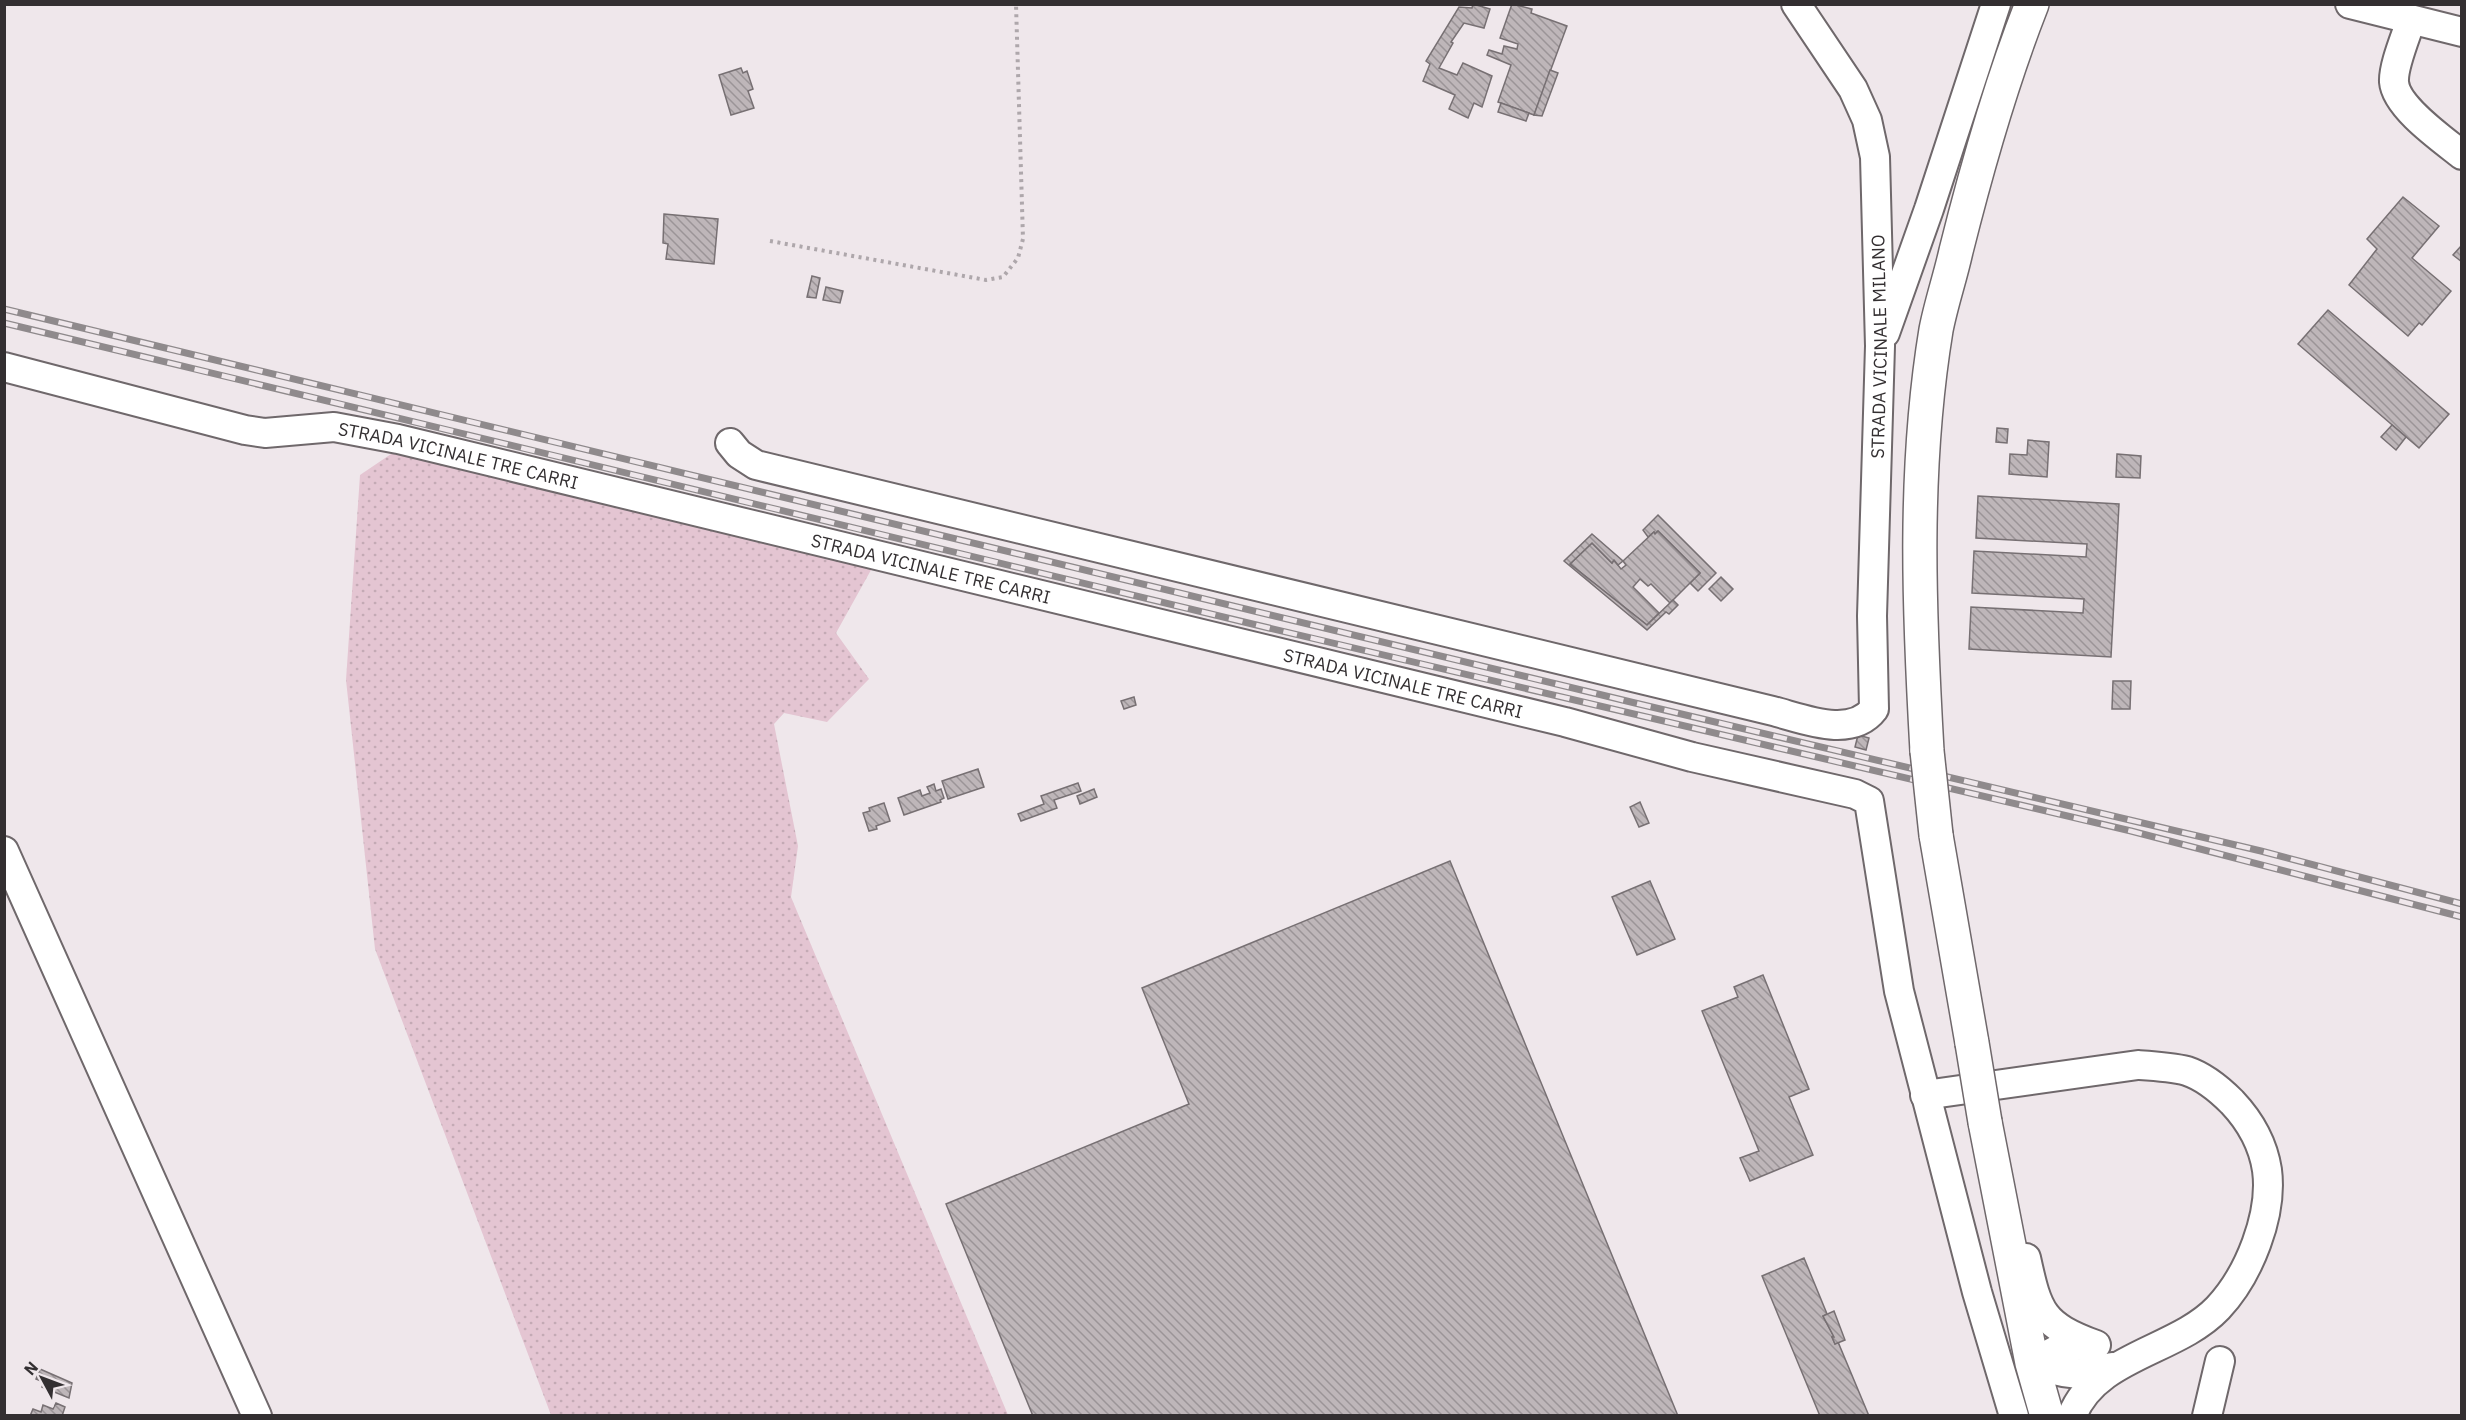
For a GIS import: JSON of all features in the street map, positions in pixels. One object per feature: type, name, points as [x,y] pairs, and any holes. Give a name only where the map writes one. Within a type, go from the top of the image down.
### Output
[{"type":"main road","points":[[1937,329],[1933,298],[1936,268],[1950,201],[1979,96],[2012,4]]},
{"type":"main road","points":[[2032,4],[1996,101],[1967,205],[1937,329],[1923,452],[1919,542],[1921,652],[1927,751],[1936,835],[1985,1122],[2032,1363],[2047,1416]]},
{"type":"street","name":"STRADA VICINALE MILANO","points":[[730,443],[739,454],[756,465],[1821,723],[1856,724],[1867,719],[1874,709],[1872,616],[1880,346],[1875,157],[1867,120],[1853,89],[1796,4]]},
{"type":"street","points":[[1982,49],[1987,4]]},
{"type":"street","points":[[1880,346],[1996,4]]},
{"type":"street","points":[[1982,49],[2003,4]]},
{"type":"street","points":[[2350,4],[2462,32]]},
{"type":"street","points":[[2411,20],[2394,79],[2396,94],[2413,113],[2462,155]]},
{"type":"street","name":"STRADA VICINALE TRE CARRI","points":[[4,367],[245,430],[265,433],[334,427],[398,439],[1553,719],[1692,757],[1855,794],[1869,801],[1873,816],[1899,991],[1925,1095]]},
{"type":"street","points":[[4,851],[257,1416]]},
{"type":"street","points":[[2014,1416],[1977,1292],[1925,1095],[2138,1065],[2188,1071],[2206,1080],[2224,1094],[2253,1128],[2260,1145],[2267,1170],[2267,1194],[2263,1217],[2249,1263],[2239,1281],[2217,1309],[2198,1325],[2110,1370],[2091,1384],[2077,1402],[2072,1416]]},
{"type":"street","points":[[1995,1171],[2015,1205],[2032,1284],[2041,1308],[2061,1331],[2096,1345]]},
{"type":"street","points":[[2032,1363],[2062,1347],[2132,1346],[2176,1337]]},
{"type":"street","points":[[2207,1416],[2220,1361]]},
{"type":"street","points":[[2032,1363],[2067,1374],[2085,1374],[2124,1364]]},
{"type":"path","points":[[770,241],[986,280],[1003,277],[1018,258],[1023,239],[1016,4]]},
{"type":"shaded area","points":[[400,427],[886,543],[836,633],[869,679],[827,722],[784,713],[774,724],[798,846],[791,897],[1008,1415],[551,1415],[375,949],[346,680],[360,475],[394,452]]},
{"type":"building","points":[[1473,4],[1490,9],[1484,28],[1464,23],[1451,42],[1453,43],[1439,68],[1457,75],[1463,63],[1492,76],[1482,107],[1474,103],[1468,118],[1449,109],[1455,95],[1423,81],[1430,64],[1426,61],[1459,7],[1472,8]]},
{"type":"building","points":[[1512,4],[1532,9],[1531,13],[1567,26],[1534,115],[1498,102],[1511,65],[1487,55],[1489,50],[1502,54],[1504,46],[1517,49],[1518,44],[1500,38]]},
{"type":"building","points":[[741,68],[743,73],[747,71],[753,89],[748,91],[754,108],[731,115],[719,75]]},
{"type":"building","points":[[1550,70],[1558,73],[1542,116],[1534,115]]},
{"type":"building","points":[[1501,103],[1529,113],[1526,121],[1498,112]]},
{"type":"building","points":[[2403,197],[2439,226],[2412,258],[2451,291],[2422,325],[2419,323],[2408,336],[2349,285],[2377,249],[2367,239]]},
{"type":"building","points":[[664,214],[718,219],[714,264],[666,259],[668,244],[663,243]]},
{"type":"building","points":[[2462,245],[2462,262],[2453,255]]},
{"type":"building","points":[[812,276],[820,278],[816,298],[807,297]]},
{"type":"building","points":[[826,287],[843,291],[840,303],[823,300]]},
{"type":"building","points":[[2328,310],[2449,414],[2419,448],[2298,344]]},
{"type":"building","points":[[2392,425],[2406,437],[2396,450],[2381,437]]},
{"type":"building","points":[[1997,428],[2008,429],[2007,443],[1996,442]]},
{"type":"building","points":[[2028,440],[2049,442],[2047,477],[2009,474],[2010,454],[2027,455]]},
{"type":"building","points":[[2117,454],[2141,456],[2140,478],[2116,477]]},
{"type":"building","points":[[1978,496],[2119,504],[2111,657],[1969,649],[1971,607],[2083,613],[2084,599],[1972,593],[1974,551],[2086,557],[2087,544],[1976,538]]},
{"type":"building","points":[[1658,515],[1716,573],[1698,591],[1690,583],[1700,573],[1658,531],[1648,537],[1643,530]]},
{"type":"building","points":[[1658,531],[1700,573],[1670,603],[1651,584],[1648,586],[1640,579],[1633,587],[1659,613],[1647,625],[1570,564],[1592,543],[1612,563],[1614,560],[1621,569],[1626,565],[1623,561],[1654,532],[1655,534]]},
{"type":"building","points":[[1592,534],[1623,561],[1618,565],[1614,560],[1612,563],[1592,543],[1570,564],[1647,625],[1673,600],[1678,605],[1669,614],[1666,612],[1647,630],[1564,561]]},
{"type":"building","points":[[1721,577],[1733,589],[1721,601],[1709,589]]},
{"type":"building","points":[[2113,681],[2131,681],[2130,709],[2112,709]]},
{"type":"building","points":[[1134,697],[1136,705],[1124,709],[1121,701]]},
{"type":"building","points":[[1858,735],[1869,738],[1866,750],[1855,747]]},
{"type":"building","points":[[978,769],[984,787],[948,799],[942,781]]},
{"type":"building","points":[[1078,783],[1081,791],[1054,800],[1057,808],[1021,821],[1018,814],[1044,804],[1041,796]]},
{"type":"building","points":[[934,784],[936,791],[941,789],[944,798],[940,800],[941,802],[904,815],[898,798],[920,790],[922,796],[930,793],[927,787]]},
{"type":"building","points":[[1094,789],[1097,797],[1080,804],[1077,796]]},
{"type":"building","points":[[1640,802],[1649,823],[1639,827],[1630,807]]},
{"type":"building","points":[[884,803],[890,821],[869,831],[863,813],[870,811],[869,808]]},
{"type":"building","points":[[1450,861],[1678,1416],[1033,1416],[946,1204],[1189,1104],[1142,988]]},
{"type":"building","points":[[1650,881],[1675,939],[1637,955],[1612,897]]},
{"type":"building","points":[[1763,975],[1809,1089],[1789,1097],[1813,1155],[1750,1181],[1740,1158],[1759,1151],[1702,1011],[1738,997],[1734,987]]},
{"type":"building","points":[[1804,1258],[1827,1314],[1823,1316],[1834,1337],[1832,1337],[1835,1344],[1838,1342],[1869,1416],[1820,1416],[1762,1276]]},
{"type":"building","points":[[1834,1311],[1845,1340],[1835,1344],[1832,1337],[1834,1337],[1823,1316]]},
{"type":"building","points":[[40,1369],[72,1383],[69,1398],[42,1387],[44,1382],[36,1379]]},
{"type":"building","points":[[56,1403],[65,1407],[62,1416],[30,1416],[33,1409],[41,1412],[43,1405],[53,1409]]},
{"type":"railway","points":[[4,309],[1635,703],[2261,851],[2462,904]]},
{"type":"railway","points":[[4,323],[1269,628],[2131,831],[2462,917]]}]
